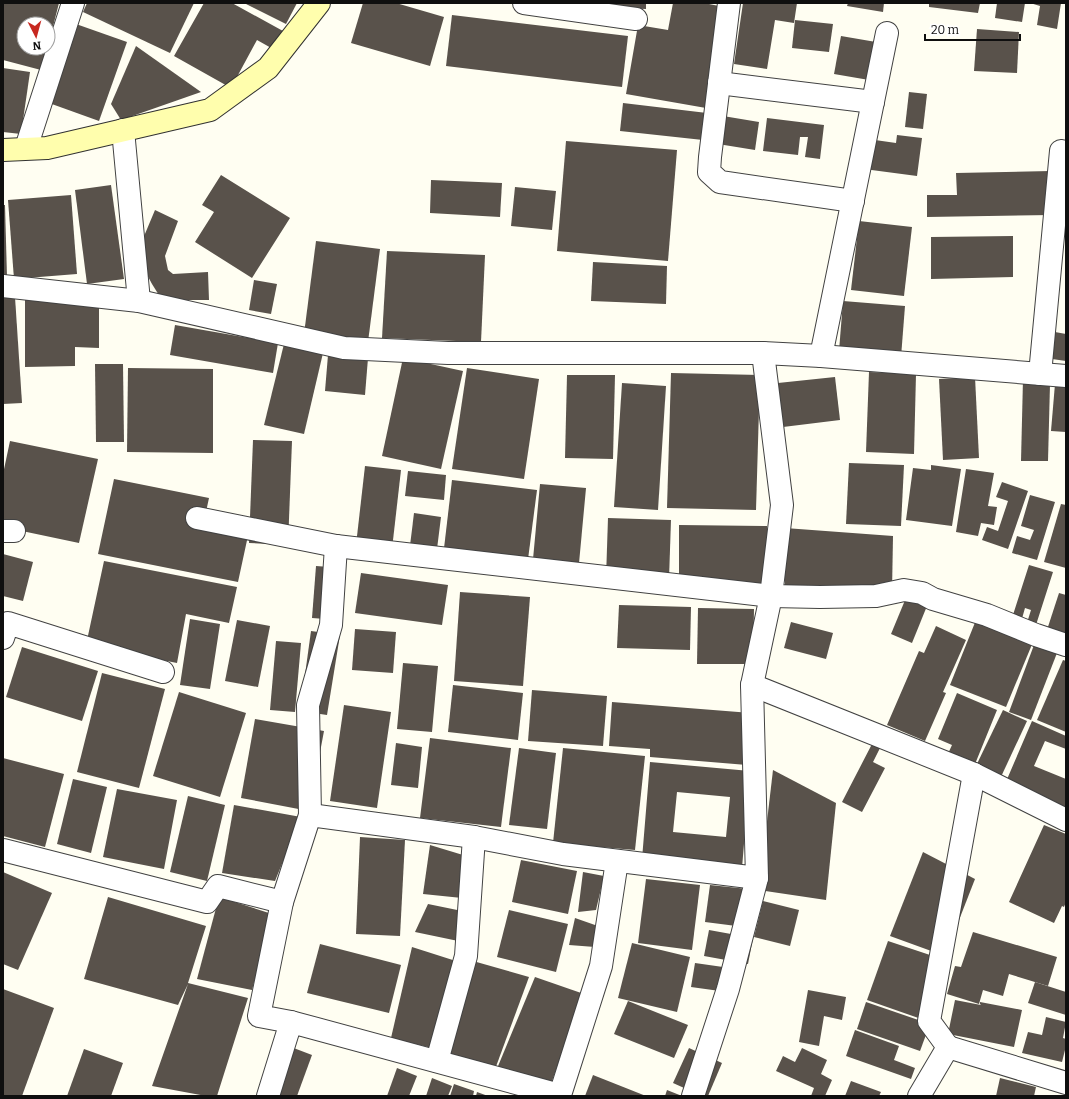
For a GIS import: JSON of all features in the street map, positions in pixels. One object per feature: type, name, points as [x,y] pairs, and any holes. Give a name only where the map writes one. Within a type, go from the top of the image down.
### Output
[{"type":"street","points":[[26,148],[72,3]]},
{"type":"street","points":[[3,150],[47,148],[210,110],[268,68],[319,3]]},
{"type":"street","points":[[524,3],[636,19]]},
{"type":"street","points":[[730,3],[709,172],[720,182],[853,201]]},
{"type":"street","points":[[821,356],[887,33]]},
{"type":"street","points":[[719,83],[873,102]]},
{"type":"street","points":[[123,130],[138,301]]},
{"type":"street","points":[[1040,374],[1061,151],[1066,152]]},
{"type":"street","points":[[3,286],[138,301],[344,348],[448,353],[762,353],[821,356],[1066,376]]},
{"type":"street","points":[[693,1096],[728,989],[757,878],[752,685],[771,596],[782,505],[762,353]]},
{"type":"street","points":[[197,518],[336,546],[771,596],[876,596],[904,590],[922,594],[933,599],[987,615],[1036,635],[1066,645]]},
{"type":"street","points":[[336,546],[331,626],[308,705],[310,815],[282,902],[259,1016],[291,1022],[560,1095],[601,966],[617,861]]},
{"type":"street","points":[[3,638],[8,623],[163,672]]},
{"type":"street","points":[[752,685],[974,774],[1066,820]]},
{"type":"street","points":[[974,774],[929,1021],[948,1047],[1066,1083]]},
{"type":"street","points":[[310,815],[474,837],[563,854],[757,878]]},
{"type":"street","points":[[437,1061],[466,956],[474,837]]},
{"type":"street","points":[[3,850],[207,902],[218,886],[282,902]]},
{"type":"street","points":[[268,1096],[291,1022]]},
{"type":"street","points":[[919,1096],[948,1047]]},
{"type":"building","points":[[3,3],[59,3],[56,16],[16,16],[16,56],[45,56],[41,70],[3,60]]},
{"type":"building","points":[[87,3],[194,3],[170,53],[83,12]]},
{"type":"building","points":[[204,3],[232,3],[283,31],[273,49],[257,40],[231,88],[174,56]]},
{"type":"building","points":[[244,3],[297,3],[286,24]]},
{"type":"building","points":[[363,3],[396,3],[444,17],[430,66],[351,43]]},
{"type":"building","points":[[596,3],[646,3],[646,9],[596,7]]},
{"type":"building","points":[[673,3],[704,3],[724,7],[706,108],[626,94],[638,25],[668,30]]},
{"type":"building","points":[[743,3],[797,3],[794,23],[775,20],[767,69],[734,64]]},
{"type":"building","points":[[848,3],[884,3],[883,12],[847,6]]},
{"type":"building","points":[[929,3],[980,3],[978,13],[929,7]]},
{"type":"building","points":[[997,3],[1025,3],[1022,22],[995,18]]},
{"type":"building","points":[[1030,3],[1061,3],[1057,29],[1037,25],[1040,6]]},
{"type":"building","points":[[452,15],[628,36],[622,87],[446,66]]},
{"type":"building","points":[[795,20],[833,24],[829,52],[792,48]]},
{"type":"building","points":[[76,24],[127,42],[99,121],[49,103]]},
{"type":"building","points":[[977,29],[1019,32],[1017,73],[974,71]]},
{"type":"building","points":[[841,36],[876,42],[869,80],[834,74]]},
{"type":"building","points":[[136,46],[201,92],[121,120],[111,104]]},
{"type":"building","points":[[3,68],[30,72],[21,134],[3,132]]},
{"type":"building","points":[[909,92],[927,94],[923,129],[905,127]]},
{"type":"building","points":[[623,103],[707,113],[703,140],[620,131]]},
{"type":"building","points":[[723,116],[759,122],[755,150],[718,144]]},
{"type":"building","points":[[767,118],[824,125],[820,159],[805,157],[808,137],[800,137],[798,155],[763,151]]},
{"type":"building","points":[[897,135],[922,138],[917,176],[864,169],[868,139],[896,143]]},
{"type":"building","points":[[566,141],[677,150],[668,261],[557,251]]},
{"type":"building","points":[[1051,171],[1051,215],[927,217],[927,195],[957,195],[956,173]]},
{"type":"building","points":[[221,175],[290,218],[252,278],[195,242],[214,212],[202,205]]},
{"type":"building","points":[[431,180],[502,183],[500,217],[430,213]]},
{"type":"building","points":[[111,185],[124,279],[87,284],[75,190]]},
{"type":"building","points":[[515,187],[556,191],[552,230],[511,226]]},
{"type":"building","points":[[71,195],[77,274],[14,279],[8,200]]},
{"type":"building","points":[[3,205],[5,205],[7,277],[3,278]]},
{"type":"building","points":[[155,210],[178,221],[165,256],[168,270],[173,274],[208,272],[209,300],[162,300],[152,284],[144,269],[142,241]]},
{"type":"building","points":[[859,221],[912,227],[904,296],[851,290]]},
{"type":"building","points":[[1013,236],[1013,277],[931,279],[931,237]]},
{"type":"building","points":[[316,241],[380,249],[368,342],[304,334]]},
{"type":"building","points":[[387,251],[485,255],[481,342],[382,338]]},
{"type":"building","points":[[593,262],[667,266],[666,304],[591,301]]},
{"type":"building","points":[[254,280],[277,284],[271,314],[249,310]]},
{"type":"building","points":[[15,297],[22,403],[3,404],[3,298]]},
{"type":"building","points":[[25,299],[99,299],[99,348],[75,347],[75,366],[25,367]]},
{"type":"building","points":[[843,301],[905,306],[901,357],[839,351]]},
{"type":"building","points":[[175,325],[278,343],[273,373],[170,355]]},
{"type":"building","points":[[1055,332],[1066,334],[1066,361],[1052,359]]},
{"type":"building","points":[[284,344],[323,353],[304,434],[264,425]]},
{"type":"building","points":[[328,355],[368,358],[365,395],[325,391]]},
{"type":"building","points":[[403,358],[463,371],[441,469],[382,456]]},
{"type":"building","points":[[95,364],[123,364],[124,442],[96,442]]},
{"type":"building","points":[[128,368],[213,369],[213,453],[127,452]]},
{"type":"building","points":[[467,368],[539,379],[524,479],[452,469]]},
{"type":"building","points":[[869,372],[916,374],[914,454],[866,452]]},
{"type":"building","points":[[671,373],[760,375],[756,510],[667,508]]},
{"type":"building","points":[[567,375],[615,375],[613,459],[565,458]]},
{"type":"building","points":[[835,377],[840,420],[783,427],[778,383]]},
{"type":"building","points":[[975,377],[979,458],[943,460],[939,379]]},
{"type":"building","points":[[1023,379],[1050,384],[1048,461],[1021,461]]},
{"type":"building","points":[[622,383],[666,386],[658,510],[614,507]]},
{"type":"building","points":[[1055,384],[1066,384],[1066,432],[1051,431]]},
{"type":"building","points":[[253,440],[292,441],[288,545],[249,543]]},
{"type":"building","points":[[10,441],[98,459],[79,543],[3,527],[3,474]]},
{"type":"building","points":[[849,463],[904,465],[901,526],[846,524]]},
{"type":"building","points":[[931,465],[961,469],[952,526],[906,520],[913,468],[931,470]]},
{"type":"building","points":[[365,466],[401,470],[392,549],[356,545]]},
{"type":"building","points":[[966,469],[994,473],[988,506],[997,507],[994,525],[981,523],[978,536],[956,532]]},
{"type":"building","points":[[408,471],[446,475],[444,500],[405,496]]},
{"type":"building","points":[[114,479],[209,498],[204,521],[249,531],[238,582],[98,554]]},
{"type":"building","points":[[452,480],[537,490],[527,567],[443,557]]},
{"type":"building","points":[[1002,482],[1028,491],[1008,549],[982,540],[987,527],[998,531],[1008,501],[996,497]]},
{"type":"building","points":[[540,484],[586,488],[578,574],[532,570]]},
{"type":"building","points":[[1030,495],[1055,502],[1037,560],[1012,553],[1017,536],[1030,540],[1034,530],[1021,526]]},
{"type":"building","points":[[1061,504],[1066,505],[1066,568],[1044,562]]},
{"type":"building","points":[[414,513],[441,517],[436,557],[409,554]]},
{"type":"building","points":[[608,518],[671,520],[669,579],[606,578]]},
{"type":"building","points":[[679,525],[767,526],[767,587],[679,586]]},
{"type":"building","points":[[785,528],[893,536],[892,592],[785,589]]},
{"type":"building","points":[[3,554],[33,562],[23,601],[3,596]]},
{"type":"building","points":[[104,561],[237,587],[229,623],[186,614],[177,663],[86,645]]},
{"type":"building","points":[[1029,565],[1053,572],[1035,628],[1026,626],[1031,610],[1025,608],[1021,622],[1012,618]]},
{"type":"building","points":[[316,566],[343,568],[339,620],[312,618]]},
{"type":"building","points":[[361,573],[448,585],[442,625],[355,613]]},
{"type":"building","points":[[460,592],[530,597],[523,686],[454,681]]},
{"type":"building","points":[[908,593],[929,601],[912,643],[891,634]]},
{"type":"building","points":[[1059,593],[1066,595],[1066,643],[1045,636]]},
{"type":"building","points":[[619,605],[691,607],[690,650],[617,648]]},
{"type":"building","points":[[698,608],[754,609],[753,664],[697,664]]},
{"type":"building","points":[[190,619],[220,624],[210,689],[180,685]]},
{"type":"building","points":[[237,620],[270,626],[258,687],[225,681]]},
{"type":"building","points":[[976,620],[1033,642],[1006,707],[950,685]]},
{"type":"building","points":[[791,622],[833,633],[826,659],[784,648]]},
{"type":"building","points":[[936,626],[966,640],[943,692],[946,693],[925,741],[887,725],[919,651],[924,653]]},
{"type":"building","points":[[355,629],[396,632],[393,673],[352,670]]},
{"type":"building","points":[[311,631],[340,635],[327,715],[300,711]]},
{"type":"building","points":[[276,641],[301,643],[295,712],[270,710]]},
{"type":"building","points":[[1034,645],[1057,653],[1031,720],[1009,712]]},
{"type":"building","points":[[22,647],[98,671],[82,721],[6,697]]},
{"type":"building","points":[[1063,660],[1066,661],[1066,732],[1037,720]]},
{"type":"building","points":[[403,663],[438,666],[432,732],[397,729]]},
{"type":"building","points":[[102,673],[165,689],[139,788],[77,772]]},
{"type":"building","points":[[453,685],[523,693],[518,740],[448,732]]},
{"type":"building","points":[[532,690],[607,696],[603,746],[528,741]]},
{"type":"building","points":[[179,692],[246,713],[220,797],[153,776]]},
{"type":"building","points":[[957,693],[997,710],[973,769],[946,758],[952,745],[938,739]]},
{"type":"building","points":[[612,702],[751,713],[747,765],[650,757],[650,749],[609,746]]},
{"type":"building","points":[[344,705],[391,712],[377,808],[330,801]]},
{"type":"building","points":[[1003,710],[1027,721],[1000,779],[975,768]]},
{"type":"building","points":[[255,719],[324,731],[309,811],[241,798]]},
{"type":"building","points":[[1032,721],[1066,736],[1066,749],[1045,741],[1034,766],[1066,779],[1066,809],[1005,784]]},
{"type":"building","points":[[430,738],[511,748],[501,827],[420,818]]},
{"type":"building","points":[[396,743],[422,747],[418,788],[391,785]]},
{"type":"building","points":[[872,744],[880,748],[873,762],[885,768],[862,812],[842,802]]},
{"type":"building","points":[[519,748],[556,753],[547,829],[509,825]]},
{"type":"building","points":[[563,748],[645,756],[635,850],[553,843]]},
{"type":"building","points":[[3,758],[64,774],[45,847],[3,836]]},
{"type":"building","points":[[650,762],[750,771],[742,868],[642,859]],"holes":[[[677,792],[730,797],[726,837],[673,832]]]},
{"type":"building","points":[[773,770],[836,803],[826,900],[759,890]]},
{"type":"building","points":[[73,779],[107,787],[91,853],[57,844]]},
{"type":"building","points":[[117,789],[177,800],[164,869],[103,857]]},
{"type":"building","points":[[188,796],[225,805],[207,881],[170,872]]},
{"type":"building","points":[[234,805],[301,817],[275,881],[222,873]]},
{"type":"building","points":[[1044,825],[1066,834],[1066,902],[1064,907],[1062,906],[1054,923],[1009,902]]},
{"type":"building","points":[[360,837],[405,840],[400,936],[356,934]]},
{"type":"building","points":[[430,845],[463,855],[462,898],[423,894]]},
{"type":"building","points":[[923,852],[975,879],[945,956],[890,936]]},
{"type":"building","points":[[521,860],[577,871],[568,914],[512,902]]},
{"type":"building","points":[[3,872],[52,893],[18,970],[3,964]]},
{"type":"building","points":[[583,872],[604,876],[596,910],[578,912]]},
{"type":"building","points":[[646,879],[700,885],[692,950],[638,943]]},
{"type":"building","points":[[710,885],[757,890],[752,928],[705,922]]},
{"type":"building","points":[[108,897],[206,926],[188,983],[248,998],[217,1096],[206,1096],[152,1086],[188,984],[178,1005],[84,979]]},
{"type":"building","points":[[219,897],[272,914],[252,990],[197,979]]},
{"type":"building","points":[[763,901],[799,910],[790,946],[754,937]]},
{"type":"building","points":[[428,904],[467,912],[463,942],[415,932]]},
{"type":"building","points":[[509,910],[568,924],[556,972],[497,957]]},
{"type":"building","points":[[575,918],[595,925],[595,947],[569,945]]},
{"type":"building","points":[[709,930],[753,938],[748,964],[704,956]]},
{"type":"building","points":[[973,932],[1057,957],[1048,986],[1009,974],[1003,996],[983,990],[979,1004],[947,994],[955,966],[961,967]]},
{"type":"building","points":[[888,941],[948,961],[927,1021],[867,1000]]},
{"type":"building","points":[[632,943],[690,957],[677,1012],[618,998]]},
{"type":"building","points":[[320,944],[401,965],[389,1013],[307,993]]},
{"type":"building","points":[[412,947],[459,962],[432,1048],[391,1038]]},
{"type":"building","points":[[473,961],[529,977],[494,1072],[444,1058]]},
{"type":"building","points":[[695,963],[730,968],[727,992],[691,987]]},
{"type":"building","points":[[535,977],[584,994],[549,1089],[496,1071]]},
{"type":"building","points":[[1035,982],[1066,992],[1066,1015],[1028,1003]]},
{"type":"building","points":[[3,989],[54,1008],[22,1096],[3,1096]]},
{"type":"building","points":[[808,990],[846,997],[842,1020],[824,1016],[819,1046],[799,1042]]},
{"type":"building","points":[[955,1000],[981,1005],[980,1002],[1022,1010],[1014,1047],[948,1034]]},
{"type":"building","points":[[628,1001],[688,1025],[674,1058],[614,1034]]},
{"type":"building","points":[[866,1002],[930,1024],[920,1051],[857,1029]]},
{"type":"building","points":[[1046,1017],[1066,1022],[1063,1038],[1066,1039],[1066,1046],[1062,1062],[1022,1053],[1028,1032],[1042,1035]]},
{"type":"building","points":[[855,1030],[899,1046],[894,1060],[915,1068],[911,1079],[846,1056]]},
{"type":"building","points":[[291,1047],[312,1055],[297,1096],[273,1096]]},
{"type":"building","points":[[689,1048],[722,1063],[708,1096],[702,1096],[673,1083]]},
{"type":"building","points":[[802,1048],[827,1060],[821,1074],[832,1080],[825,1096],[811,1096],[814,1088],[776,1071],[783,1056],[795,1062]]},
{"type":"building","points":[[84,1049],[123,1063],[111,1096],[67,1096]]},
{"type":"building","points":[[397,1068],[417,1076],[409,1096],[387,1096]]},
{"type":"building","points":[[593,1075],[646,1096],[585,1096]]},
{"type":"building","points":[[432,1078],[452,1086],[448,1096],[426,1096]]},
{"type":"building","points":[[1000,1078],[1036,1087],[1034,1096],[996,1096]]},
{"type":"building","points":[[851,1081],[881,1092],[879,1096],[845,1096]]},
{"type":"building","points":[[454,1084],[474,1091],[473,1096],[450,1096]]},
{"type":"building","points":[[667,1090],[682,1096],[665,1096]]},
{"type":"building","points":[[477,1092],[488,1096],[476,1096]]}]
